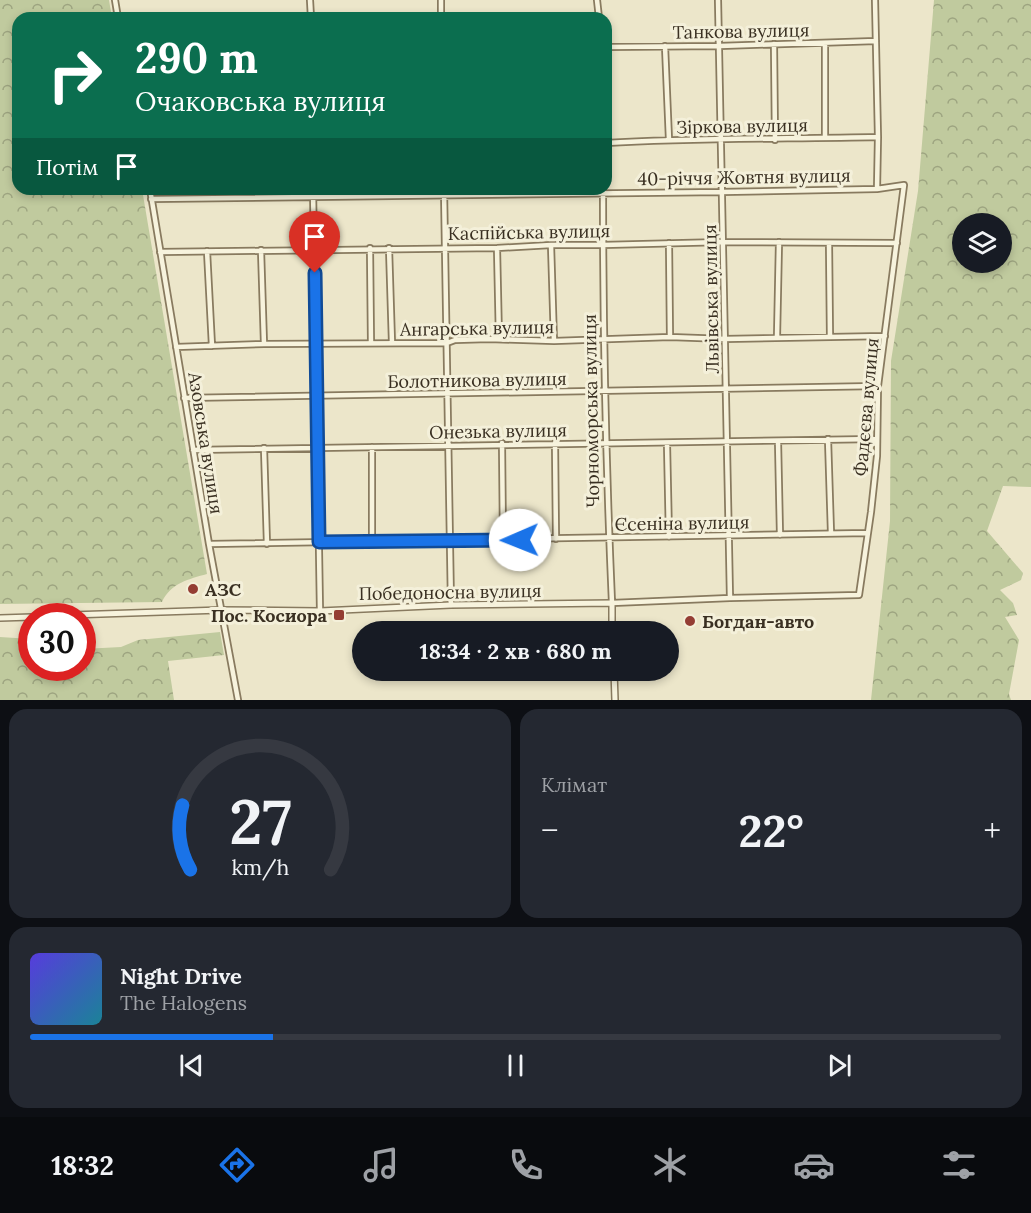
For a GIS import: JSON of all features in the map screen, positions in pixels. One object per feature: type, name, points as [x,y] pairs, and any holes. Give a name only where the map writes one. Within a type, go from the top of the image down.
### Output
[{"type":"street","name":"Львівська вулиця","points":[[718,0],[730,598]]},
{"type":"street","points":[[875,0],[877,189]]},
{"type":"street","name":"Танкова вулиця","points":[[612,47],[876,41]]},
{"type":"street","points":[[825,43],[825,138]]},
{"type":"street","points":[[774,44],[775,140]]},
{"type":"street","points":[[665,46],[669,140]]},
{"type":"street","name":"Зіркова вулиця","points":[[612,143],[878,137]]},
{"type":"street","name":"40-річчя Жовтня вулиця","points":[[612,191],[877,189],[904,185]]},
{"type":"street","name":"Фадєєва вулиця","points":[[859,595],[877,456],[878,386],[904,185]]},
{"type":"street","name":"Азовська вулиця","points":[[151,195],[209,544],[238,700]]},
{"type":"street","name":"40-річчя Жовтня вулиця","points":[[151,200],[476,195]]},
{"type":"street","name":"Чорноморська вулиця","points":[[603,195],[612,621]]},
{"type":"street","points":[[444,196],[448,540],[451,605]]},
{"type":"street","points":[[314,197],[320,611]]},
{"type":"street","name":"Каспійська вулиця","points":[[160,252],[497,248],[723,242],[897,243]]},
{"type":"street","points":[[777,337],[778,242]]},
{"type":"street","points":[[669,243],[670,337]]},
{"type":"street","points":[[829,243],[830,337]]},
{"type":"street","points":[[551,245],[554,340]]},
{"type":"street","points":[[370,248],[371,343]]},
{"type":"street","points":[[389,248],[392,343]]},
{"type":"street","points":[[497,248],[499,339]]},
{"type":"street","points":[[261,250],[264,344]]},
{"type":"street","points":[[207,251],[212,346]]},
{"type":"street","name":"Ангарська вулиця","points":[[176,347],[447,343],[455,340],[499,339],[605,340],[670,337],[725,339],[885,336]]},
{"type":"street","name":"Болотникова вулиця","points":[[184,398],[878,386]]},
{"type":"street","points":[[828,439],[831,533]]},
{"type":"street","name":"Онезька вулиця","points":[[193,450],[502,443],[667,444],[876,439]]},
{"type":"street","points":[[778,441],[780,535]]},
{"type":"street","points":[[502,443],[503,540]]},
{"type":"street","points":[[555,443],[556,539]]},
{"type":"street","points":[[667,444],[669,537]]},
{"type":"street","points":[[372,447],[372,541]]},
{"type":"street","points":[[264,448],[267,544]]},
{"type":"street","name":"Єсеніна вулиця","points":[[209,544],[868,533]]},
{"type":"street","name":"Победоносна вулиця","points":[[96,614],[221,610],[320,611],[451,605],[612,603],[859,595]]},
{"type":"street","points":[[0,618],[18,617]]},
{"type":"street","points":[[614,681],[615,700]]},
{"type":"green space","points":[[0,0],[109,0],[111,12],[12,12],[12,195],[143,195],[207,574],[175,586],[162,602],[0,604]]},
{"type":"green space","points":[[934,0],[1031,0],[1031,487],[1003,486],[987,531],[1023,573],[1021,580],[1000,590],[1013,603],[1017,615],[1005,617],[1019,640],[1009,694],[1011,700],[871,700],[890,521],[891,361],[918,191]]},
{"type":"green space","points":[[220,632],[224,655],[168,661],[174,700],[0,700],[0,637],[18,638],[18,681],[96,681],[96,648],[121,647],[138,640]]},
{"type":"place","name":"АЗС","points":[[193,589]]},
{"type":"place","name":"Пос. Косиора","points":[[339,615]]},
{"type":"place","name":"Богдан-авто","points":[[690,621]]},
{"type":"route","points":[[315,273],[319,542],[520,540]]}]
